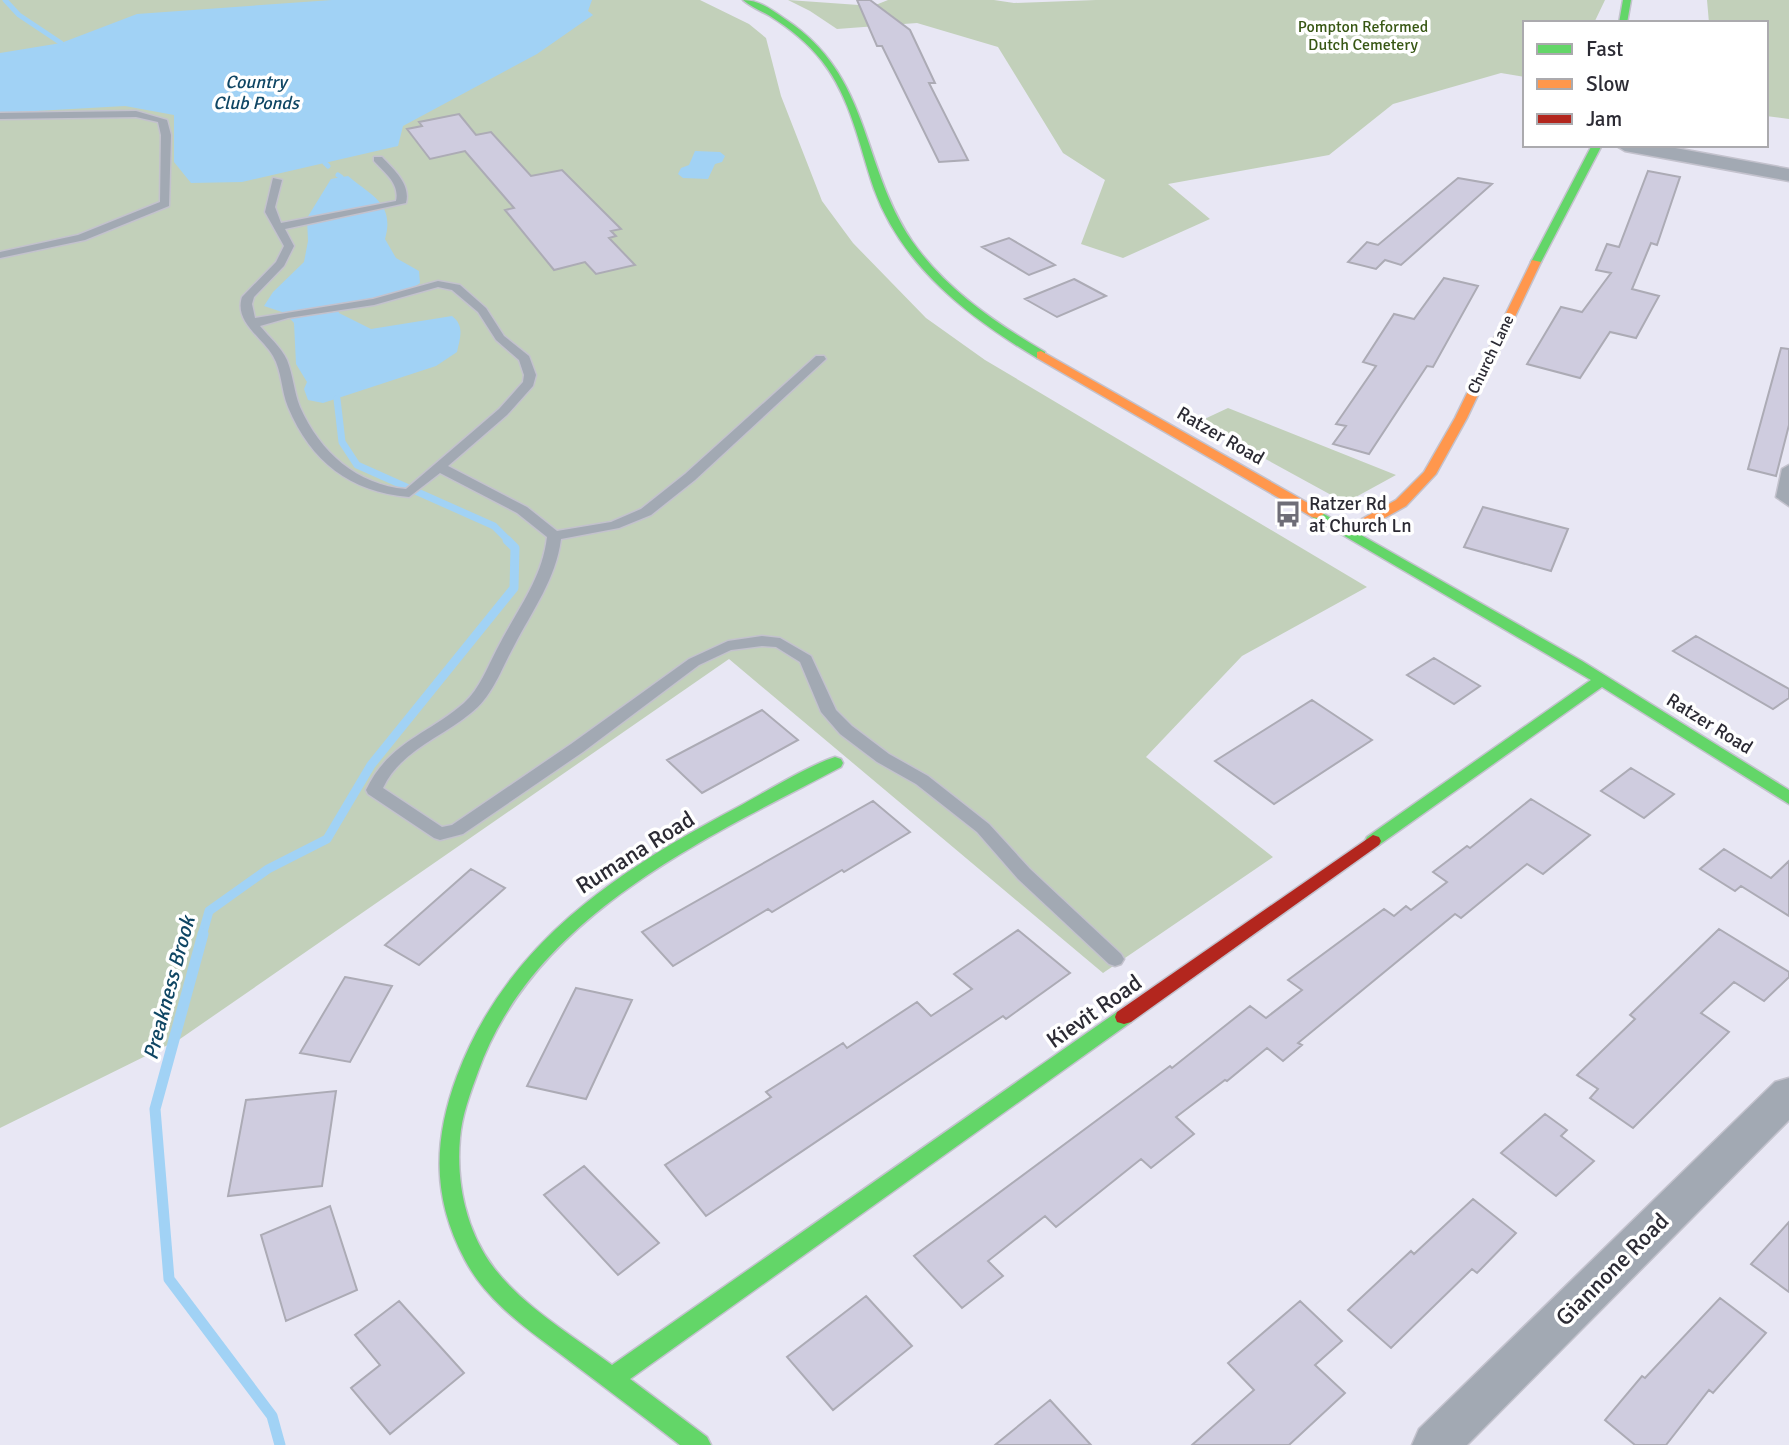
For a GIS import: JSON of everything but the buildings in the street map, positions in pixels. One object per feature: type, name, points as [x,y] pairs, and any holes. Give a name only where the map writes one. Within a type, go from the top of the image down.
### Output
[{"type":"street","name":"Ratzer Road","points":[[747,0],[795,28],[821,51],[830,63],[848,98],[893,220],[905,240],[935,276],[967,307],[1022,344],[1602,680],[1789,797]]},
{"type":"street","points":[[1623,21],[1627,0]]},
{"type":"street","name":"Church Lane","points":[[1349,533],[1396,506],[1414,492],[1426,477],[1454,428],[1507,318],[1596,147]]},
{"type":"street","points":[[1636,147],[1789,175]]},
{"type":"street","name":"Kievit Road","points":[[611,1379],[1602,680]]},
{"type":"street","name":"Rumana Road","points":[[699,1445],[512,1304],[489,1280],[472,1254],[454,1211],[448,1165],[450,1133],[460,1086],[480,1039],[507,995],[541,953],[580,914],[659,860],[835,763]]},
{"type":"street","name":"Giannone Road","points":[[1435,1445],[1789,1094]]},
{"type":"lane","points":[[0,116],[136,114],[162,120],[166,135],[165,204],[81,238],[0,255]]},
{"type":"lane","points":[[279,227],[402,201],[403,194],[396,176],[378,159]]},
{"type":"lane","points":[[254,324],[287,315],[374,302],[438,284],[452,284],[482,310],[500,338],[525,359],[530,375],[525,390],[414,489],[390,493],[361,485],[335,464],[306,427],[295,409],[280,358],[254,324],[246,307],[250,293],[281,266],[289,246],[285,232],[270,215],[269,208],[277,180]]},
{"type":"lane","points":[[0,248],[19,251]]},
{"type":"lane","points":[[439,467],[522,510],[554,536],[614,525],[646,512],[690,477],[820,359]]},
{"type":"lane","points":[[1789,469],[1783,498],[1789,502]]},
{"type":"lane","points":[[554,536],[554,546],[537,591],[490,682],[467,709],[387,765],[374,790],[440,834],[457,831],[694,662],[728,646],[762,641],[780,643],[806,659],[829,712],[846,730],[883,758],[922,780],[984,828],[1060,910],[1115,959]]},
{"type":"green space","points":[[0,0],[700,0],[749,24],[766,38],[781,96],[822,201],[853,243],[926,318],[985,360],[1367,587],[1242,656],[1146,757],[1273,857],[1103,973],[729,659],[180,1039],[0,1128]]},
{"type":"green space","name":"Pompton Reformed Dutch Cemetery","points":[[788,0],[873,6],[888,0],[994,0],[1014,3],[1096,0],[1605,0],[1595,21],[1523,21],[1523,77],[1501,73],[1393,104],[1329,155],[1168,184],[1210,219],[1123,258],[1081,244],[1105,180],[1063,153],[998,47],[917,23],[837,29]]},
{"type":"green space","points":[[1707,0],[1789,0],[1789,119],[1768,116],[1768,21],[1709,21]]},
{"type":"green space","points":[[1228,408],[1396,475],[1354,498],[1333,496],[1198,422]]},
{"type":"water","name":"Country Club Ponds","points":[[332,0],[592,0],[588,11],[593,15],[537,54],[403,126],[398,146],[242,182],[191,183],[174,162],[174,115],[125,106],[0,113],[0,53],[61,43],[137,14]]},
{"type":"water","points":[[695,151],[720,152],[725,156],[722,162],[715,164],[708,179],[683,178],[678,174],[681,168],[689,165]]},
{"type":"water","points":[[348,176],[373,195],[384,209],[387,217],[385,239],[396,258],[419,271],[420,283],[413,288],[337,307],[339,313],[371,329],[452,316],[459,324],[460,337],[457,352],[436,366],[323,403],[308,400],[304,389],[307,382],[296,364],[294,323],[285,313],[264,306],[273,292],[304,262],[308,241],[307,218],[331,179]]},
{"type":"waterway","name":"Preakness Brook","points":[[5,0],[19,15],[61,43]]},
{"type":"waterway","name":"Preakness Brook","points":[[325,163],[328,166]]},
{"type":"waterway","name":"Preakness Brook","points":[[337,399],[342,442],[357,465],[494,526],[509,541]]},
{"type":"waterway","name":"Preakness Brook","points":[[202,936],[209,911],[268,869],[327,839],[371,765],[514,588],[515,548],[507,540]]},
{"type":"waterway","name":"Preakness Brook","points":[[203,934],[155,1109],[169,1279],[272,1416],[280,1445]]},
{"type":"traffic: fast","points":[[747,0],[772,14],[810,42],[837,76],[857,119],[887,206],[909,246],[942,283],[979,315],[1041,355]]},
{"type":"traffic: fast","points":[[1623,21],[1627,0]]},
{"type":"traffic: fast","points":[[1536,262],[1596,147]]},
{"type":"traffic: fast","points":[[1317,514],[1577,664],[1789,798]]},
{"type":"traffic: fast","points":[[1373,841],[1602,680]]},
{"type":"traffic: fast","points":[[699,1445],[528,1316],[505,1296],[485,1273],[464,1234],[452,1193],[449,1150],[455,1107],[479,1042],[513,986],[556,938],[606,896],[660,859],[835,763]]},
{"type":"traffic: fast","points":[[611,1379],[1124,1017]]},
{"type":"traffic: slow","points":[[1349,532],[1401,503],[1429,474],[1461,418],[1536,262]]},
{"type":"traffic: slow","points":[[1041,355],[1317,514]]},
{"type":"traffic: jam","points":[[1124,1017],[1373,841]]},
{"type":"place","name":"Ratzer Rd at Church Ln","points":[[1288,514]]}]
